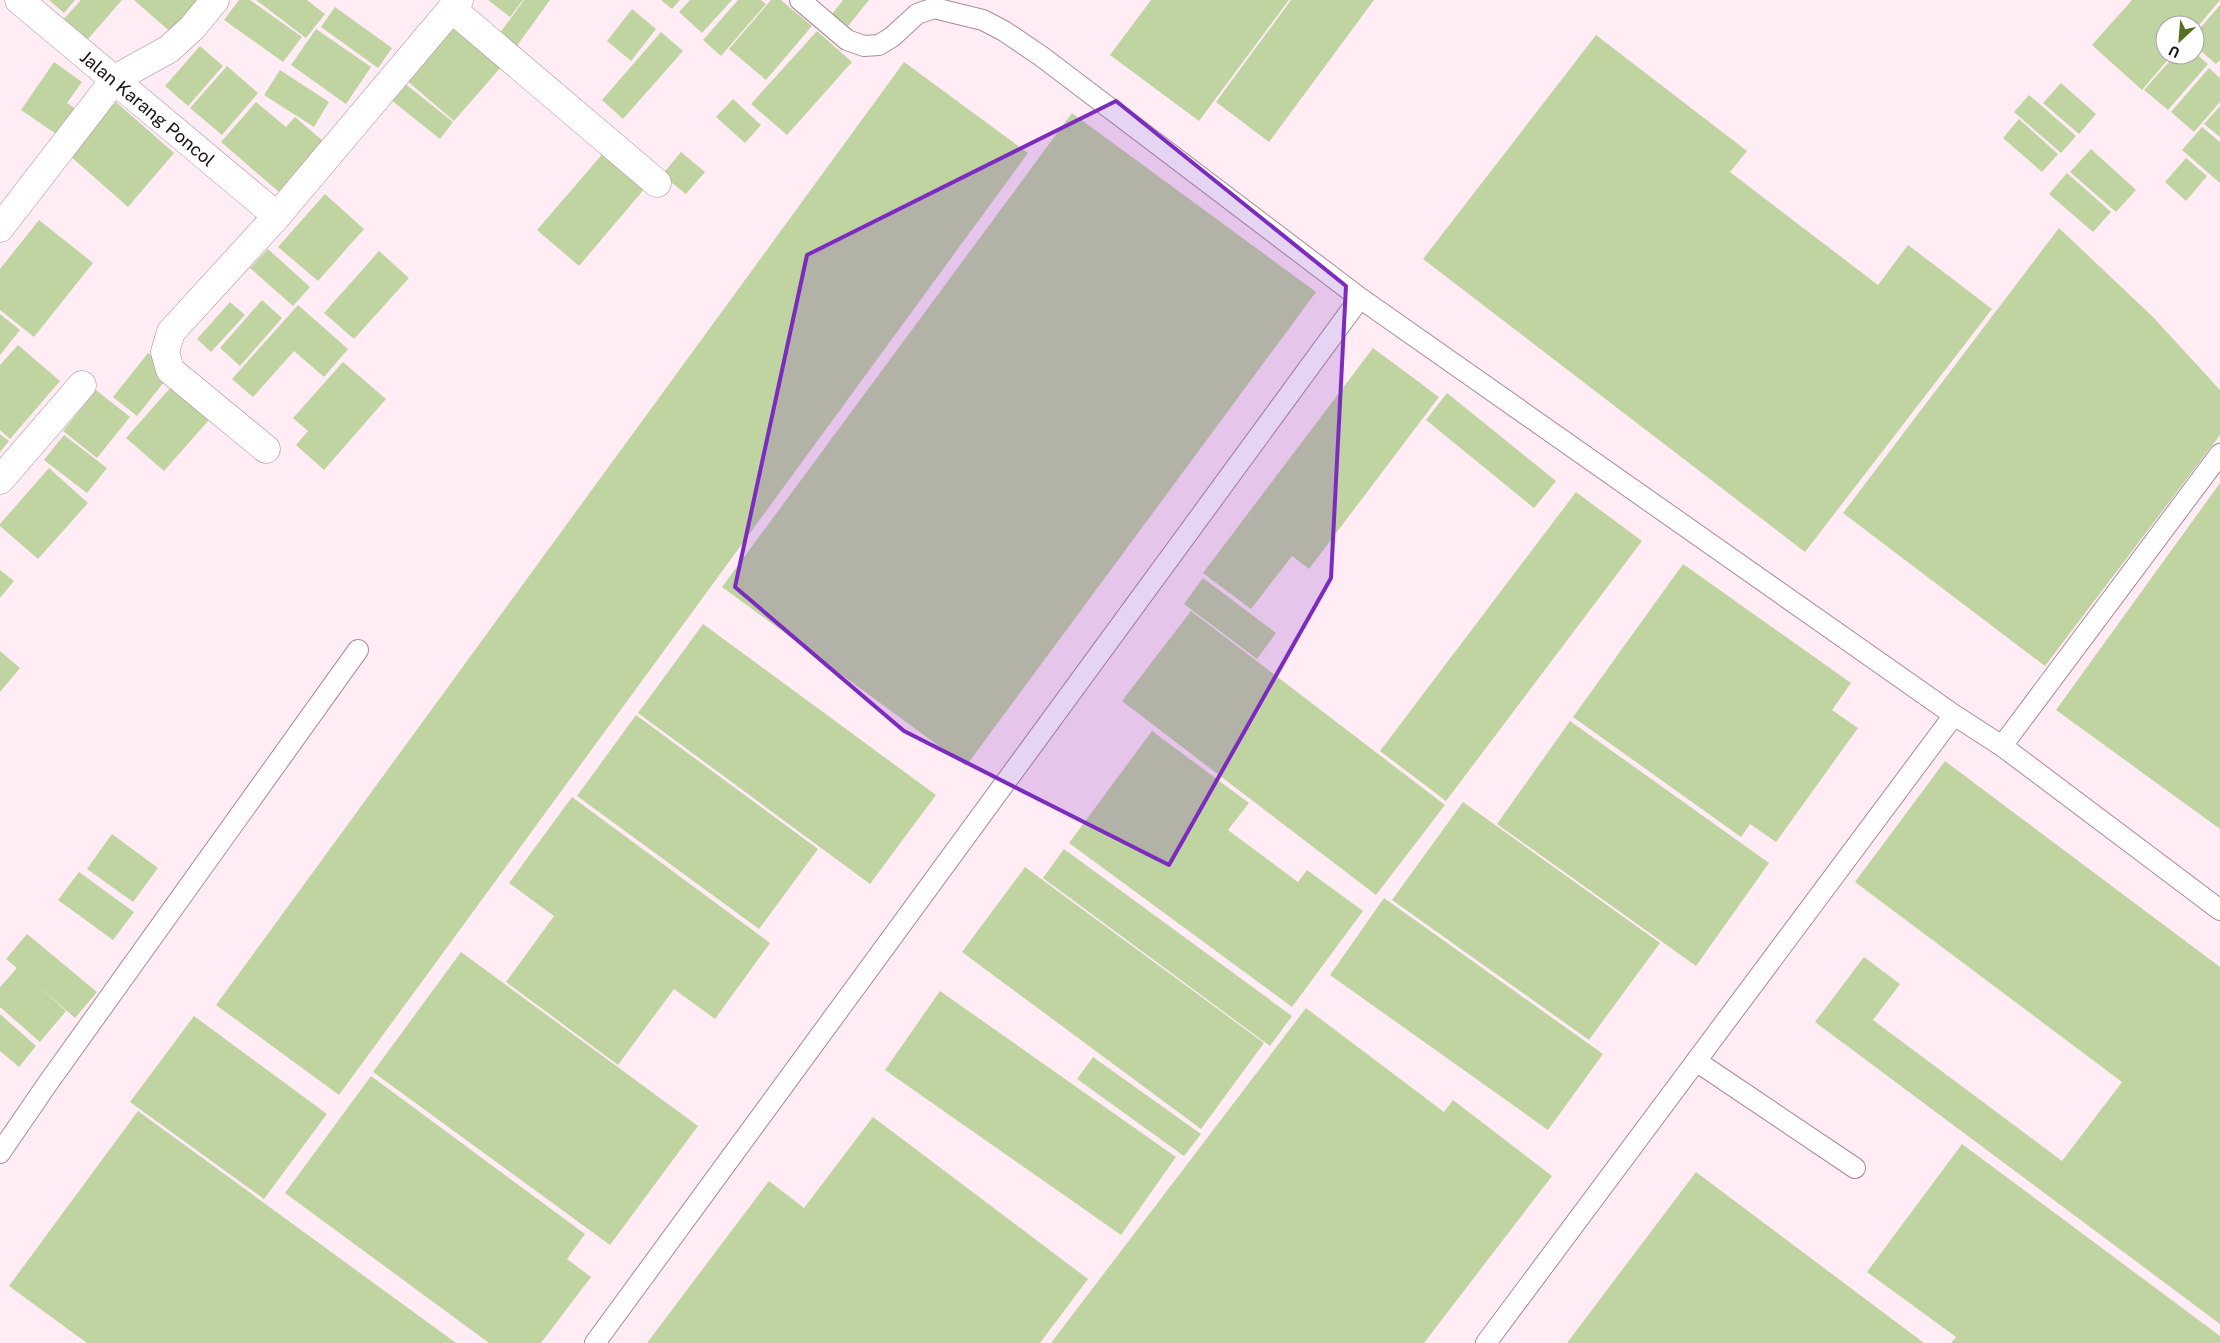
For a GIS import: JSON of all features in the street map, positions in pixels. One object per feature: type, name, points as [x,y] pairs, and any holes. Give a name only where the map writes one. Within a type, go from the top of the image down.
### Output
[{"type":"street","points":[[0,228],[115,79],[169,49],[192,28],[215,0]]},
{"type":"street","name":"Jalan Karang Poncol","points":[[24,2],[277,216]]},
{"type":"street","points":[[266,450],[170,370],[165,352],[171,332],[277,216],[455,5],[657,183]]},
{"type":"street","points":[[0,480],[82,385]]},
{"type":"lane","points":[[800,0],[847,40],[864,46],[879,45],[892,37],[917,14],[934,8],[983,20],[1004,31],[1041,56],[1360,298],[1954,715],[2002,746],[2220,910]]},
{"type":"lane","points":[[595,1343],[1360,298]]},
{"type":"lane","points":[[2002,746],[2220,454]]},
{"type":"lane","points":[[0,1153],[358,650]]},
{"type":"lane","points":[[1486,1343],[1954,715]]},
{"type":"lane","points":[[1696,1061],[1855,1168]]},
{"type":"highlighted area","points":[[1116,101],[1346,286],[1331,578],[1169,865],[904,731],[735,587],[807,255]]},
{"type":"building","points":[[49,0],[75,0],[64,13]]},
{"type":"building","points":[[81,0],[122,0],[88,39],[64,19]]},
{"type":"building","points":[[134,0],[206,0],[175,36]]},
{"type":"building","points":[[239,0],[250,0],[302,37],[283,62],[224,20]]},
{"type":"building","points":[[256,0],[307,0],[325,14],[306,38]]},
{"type":"building","points":[[488,0],[523,0],[510,17]]},
{"type":"building","points":[[524,0],[550,0],[514,50],[497,37]]},
{"type":"building","points":[[661,0],[680,0],[672,9]]},
{"type":"building","points":[[690,0],[732,0],[702,33],[679,12]]},
{"type":"building","points":[[738,0],[761,0],[766,4],[721,56],[703,40]]},
{"type":"building","points":[[771,0],[781,0],[812,26],[766,80],[729,49]]},
{"type":"building","points":[[843,0],[869,0],[848,26],[832,14]]},
{"type":"building","points":[[1151,0],[1289,0],[1199,121],[1110,55]]},
{"type":"building","points":[[1291,0],[1374,0],[1269,142],[1216,102]]},
{"type":"building","points":[[2132,0],[2220,0],[2205,18],[2205,15],[2155,15],[2155,65],[2163,65],[2142,90],[2092,45]]},
{"type":"building","points":[[2220,5],[2220,60],[2216,64],[2205,55],[2205,22]]},
{"type":"building","points":[[335,7],[392,48],[378,68],[321,27]]},
{"type":"building","points":[[632,9],[656,29],[631,61],[607,41]]},
{"type":"building","points":[[452,25],[501,67],[454,121],[405,79]]},
{"type":"building","points":[[316,29],[371,67],[346,104],[291,65]]},
{"type":"building","points":[[817,31],[852,62],[787,135],[751,104]]},
{"type":"building","points":[[661,32],[683,51],[623,119],[602,100]]},
{"type":"building","points":[[1596,35],[1747,151],[1730,172],[1878,285],[1908,245],[1992,309],[1805,552],[1423,259]]},
{"type":"building","points":[[200,46],[223,66],[188,106],[165,86]]},
{"type":"building","points":[[2205,61],[2208,64],[2168,110],[2144,90],[2166,65],[2205,65]]},
{"type":"building","points":[[54,62],[82,82],[67,103],[80,112],[62,138],[21,110]]},
{"type":"building","points":[[904,62],[1028,153],[339,1095],[216,1005]]},
{"type":"building","points":[[227,66],[258,93],[222,135],[190,108]]},
{"type":"building","points":[[2209,68],[2220,78],[2220,102],[2194,132],[2171,112]]},
{"type":"building","points":[[280,70],[329,102],[314,127],[264,95]]},
{"type":"building","points":[[403,82],[453,122],[440,139],[390,99]]},
{"type":"building","points":[[2061,83],[2096,114],[2079,134],[2043,103]]},
{"type":"building","points":[[2029,95],[2076,136],[2061,153],[2014,112]]},
{"type":"building","points":[[733,99],[761,125],[745,143],[716,117]]},
{"type":"building","points":[[116,102],[174,153],[128,207],[69,155]]},
{"type":"building","points":[[256,102],[286,127],[295,117],[323,141],[279,192],[221,142]]},
{"type":"building","points":[[2220,106],[2220,137],[2204,124]]},
{"type":"building","points":[[1072,113],[1316,292],[966,766],[722,587]]},
{"type":"building","points":[[2019,119],[2058,154],[2042,172],[2003,138]]},
{"type":"building","points":[[2202,127],[2220,142],[2220,183],[2182,150]]},
{"type":"building","points":[[2091,149],[2136,190],[2116,212],[2070,172]]},
{"type":"building","points":[[605,151],[646,187],[579,266],[537,230]]},
{"type":"building","points":[[681,152],[705,172],[686,194],[662,175]]},
{"type":"building","points":[[2186,158],[2207,176],[2186,201],[2165,182]]},
{"type":"building","points":[[2067,173],[2111,212],[2093,232],[2049,194]]},
{"type":"building","points":[[325,194],[364,229],[318,281],[278,247]]},
{"type":"building","points":[[39,220],[93,263],[34,337],[0,310],[0,269]]},
{"type":"building","points":[[2059,228],[2153,317],[2220,390],[2220,435],[2045,666],[1843,513]]},
{"type":"building","points":[[268,249],[310,287],[293,306],[250,268]]},
{"type":"building","points":[[379,251],[409,278],[354,339],[324,313]]},
{"type":"building","points":[[262,300],[282,318],[240,366],[220,348]]},
{"type":"building","points":[[230,302],[245,315],[211,352],[197,339]]},
{"type":"building","points":[[298,305],[348,349],[324,377],[294,351],[253,397],[232,379]]},
{"type":"building","points":[[0,314],[20,330],[0,355]]},
{"type":"building","points":[[18,345],[60,381],[10,439],[0,430],[0,365]]},
{"type":"building","points":[[1373,348],[1439,397],[1309,569],[1292,556],[1251,609],[1203,573]]},
{"type":"building","points":[[148,353],[172,372],[137,416],[113,397]]},
{"type":"building","points":[[343,362],[386,399],[324,470],[296,445],[308,431],[293,418]]},
{"type":"building","points":[[178,379],[216,412],[164,471],[126,438]]},
{"type":"building","points":[[96,390],[130,417],[97,458],[63,431]]},
{"type":"building","points":[[1447,393],[1556,481],[1534,508],[1426,420]]},
{"type":"building","points":[[0,434],[9,441],[0,452]]},
{"type":"building","points":[[64,435],[107,468],[87,493],[44,460]]},
{"type":"building","points":[[49,468],[88,503],[38,559],[0,524]]},
{"type":"building","points":[[2220,483],[2220,829],[2056,710]]},
{"type":"building","points":[[1576,492],[1642,541],[1446,801],[1380,751]]},
{"type":"building","points":[[1683,564],[1851,683],[1832,710],[1858,728],[1776,842],[1750,824],[1741,837],[1573,717]]},
{"type":"building","points":[[0,570],[14,581],[0,598]]},
{"type":"building","points":[[1203,578],[1276,633],[1257,659],[1184,604]]},
{"type":"building","points":[[1191,611],[1445,805],[1376,895],[1122,701]]},
{"type":"building","points":[[703,624],[936,795],[870,884],[638,713]]},
{"type":"building","points":[[0,651],[20,668],[0,692]]},
{"type":"building","points":[[636,715],[818,849],[759,929],[577,796]]},
{"type":"building","points":[[1570,721],[1769,863],[1696,966],[1497,824]]},
{"type":"building","points":[[1152,731],[1249,803],[1228,830],[1298,882],[1307,870],[1363,911],[1292,1007],[1069,843]]},
{"type":"building","points":[[1945,761],[2220,967],[2220,1324],[1815,1022],[1864,957],[1900,984],[1873,1020],[2062,1161],[2122,1082],[1855,882]]},
{"type":"building","points":[[572,797],[770,943],[715,1019],[674,989],[618,1065],[506,982],[554,916],[509,883]]},
{"type":"building","points":[[1463,802],[1660,943],[1589,1040],[1392,900]]},
{"type":"building","points":[[112,834],[158,868],[133,902],[87,869]]},
{"type":"building","points":[[1064,849],[1292,1016],[1270,1046],[1043,878]]},
{"type":"building","points":[[1025,867],[1264,1043],[1201,1129],[962,952]]},
{"type":"building","points":[[79,872],[134,912],[113,940],[58,900]]},
{"type":"building","points":[[1384,898],[1603,1054],[1548,1130],[1330,975]]},
{"type":"building","points":[[27,934],[97,992],[75,1018],[36,984],[66,1011],[40,1042],[0,1007],[0,987],[17,968],[6,959]]},
{"type":"building","points":[[461,952],[698,1126],[610,1245],[373,1072]]},
{"type":"building","points":[[940,991],[1176,1157],[1121,1235],[885,1070]]},
{"type":"building","points":[[1306,1008],[1444,1112],[1453,1100],[1552,1176],[1424,1343],[1051,1343]]},
{"type":"building","points":[[0,1014],[36,1046],[19,1067],[0,1051]]},
{"type":"building","points":[[194,1016],[327,1114],[264,1199],[130,1102]]},
{"type":"building","points":[[1093,1057],[1201,1134],[1184,1156],[1077,1079]]},
{"type":"building","points":[[371,1076],[585,1234],[567,1259],[591,1277],[541,1343],[489,1343],[285,1193]]},
{"type":"building","points":[[138,1111],[456,1343],[87,1343],[9,1286]]},
{"type":"building","points":[[873,1117],[1088,1279],[1040,1343],[647,1343],[769,1181],[804,1208]]},
{"type":"building","points":[[1962,1144],[2220,1336],[2220,1343],[1951,1343],[1956,1337],[1867,1272]]},
{"type":"building","points":[[1696,1172],[1924,1343],[1567,1343]]}]
